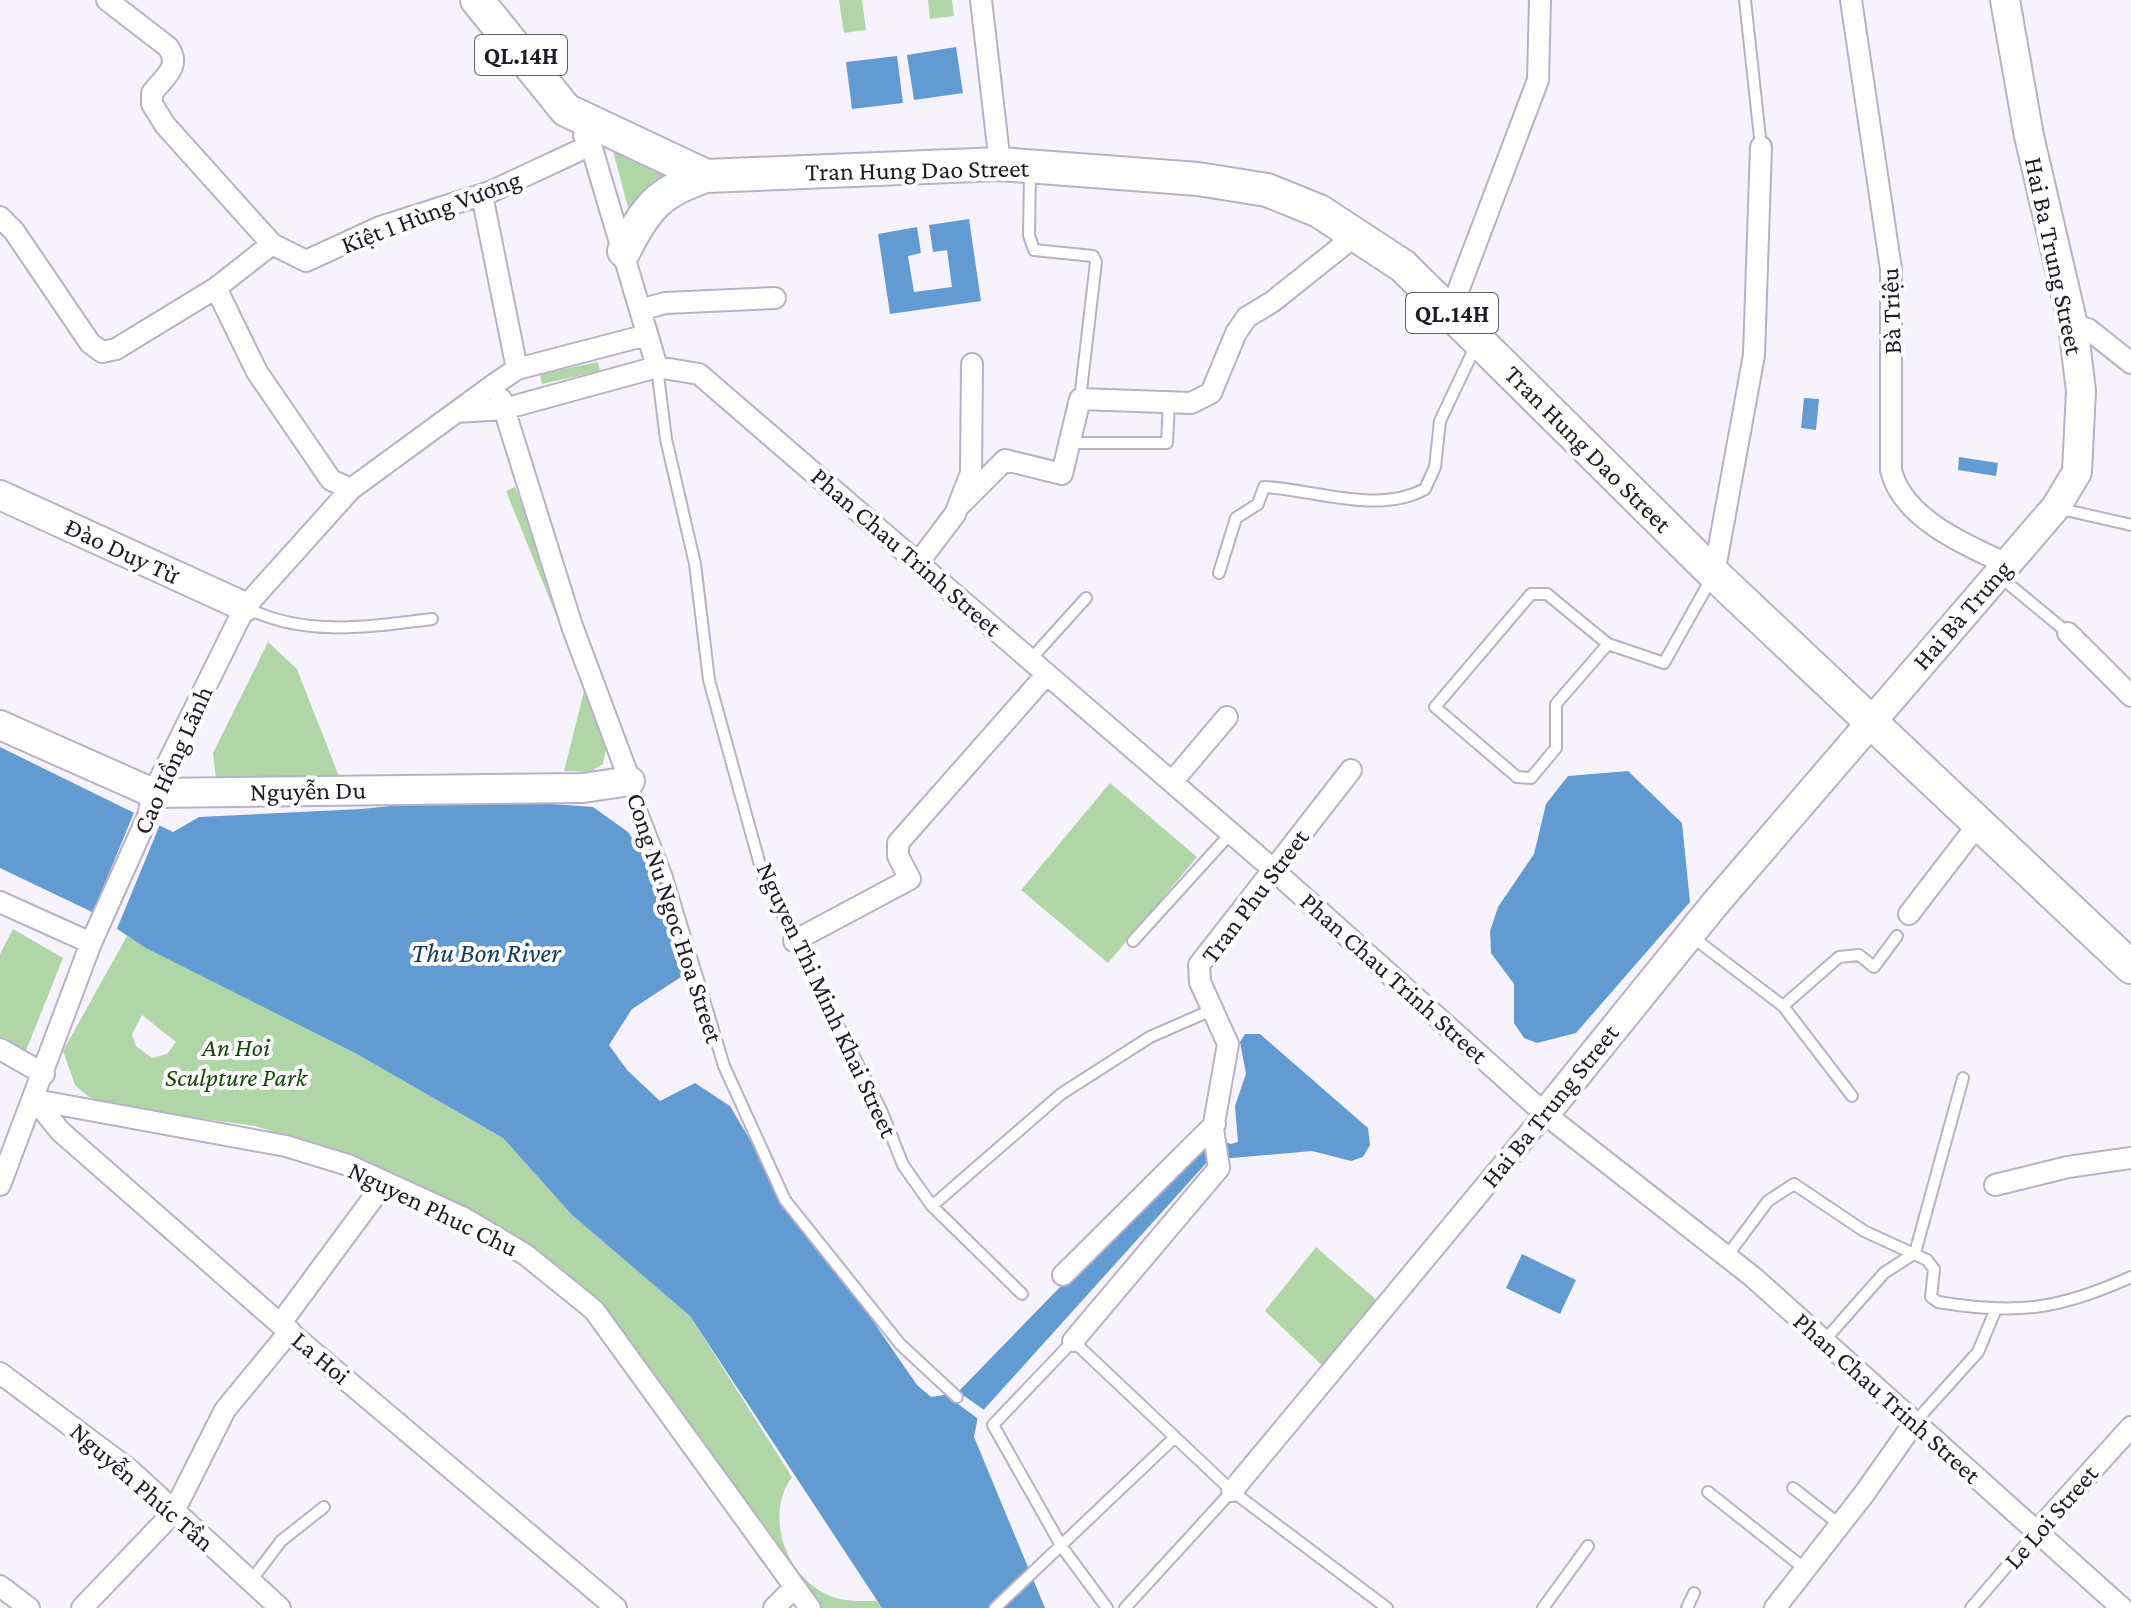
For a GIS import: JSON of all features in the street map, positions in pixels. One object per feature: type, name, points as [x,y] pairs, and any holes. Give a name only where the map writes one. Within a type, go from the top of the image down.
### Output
[{"type":"main road","name":"QL.14H","points":[[477,0],[566,110]]},
{"type":"main road","name":"Tran Hung Dao Street","points":[[566,110],[706,176],[1015,165],[1198,179],[1267,190],[1319,211],[1403,266],[1714,574],[2131,967]]},
{"type":"main road","points":[[624,251],[639,221],[655,201],[677,186],[706,176]]},
{"type":"street","name":"Kiệt 1 Hùng Vương","points":[[107,0],[168,47],[175,57],[174,67],[152,93],[152,104],[165,125],[272,244],[306,261],[380,227],[482,195],[591,145]]},
{"type":"street","points":[[981,0],[1015,165]]},
{"type":"street","points":[[1450,312],[1538,80],[1540,0]]},
{"type":"street","name":"Bà Triệu","points":[[1851,0],[1891,269],[1891,470],[1895,487],[1909,505],[2002,569]]},
{"type":"street","name":"Hai Ba Trung Street","points":[[2005,0],[2029,136],[2073,325],[2081,391],[2077,472],[2056,507]]},
{"type":"street","name":"Nguyen Thi Minh Khai Street","points":[[566,110],[591,145],[657,367]]},
{"type":"street","points":[[1714,574],[1754,355],[1761,147]]},
{"type":"street","points":[[482,195],[517,369]]},
{"type":"street","points":[[0,217],[14,231],[90,343],[102,352],[116,349],[216,288],[272,244]]},
{"type":"street","points":[[918,563],[958,507],[1005,460],[1062,474],[1080,399],[1191,403],[1211,393],[1236,333],[1247,317],[1272,302],[1356,235]]},
{"type":"street","points":[[216,288],[257,372],[331,480],[351,489]]},
{"type":"street","points":[[640,310],[665,303],[775,298]]},
{"type":"street","points":[[2073,325],[2088,329],[2131,363]]},
{"type":"street","name":"Cao Hồng Lãnh","points":[[0,1185],[35,1100],[91,943],[102,924],[151,804],[245,607],[351,489],[408,444],[496,383],[517,369],[647,335]]},
{"type":"street","points":[[958,507],[971,473],[972,364]]},
{"type":"street","name":"Cao Hồng Lãnh","points":[[457,412],[504,409],[657,367]]},
{"type":"street","name":"Phan Chau Trinh Street","points":[[657,367],[699,374],[1231,833],[1545,1114],[1727,1256],[2122,1608]]},
{"type":"street","name":"Cong Nu Ngoc Hoa Street","points":[[496,383],[572,626],[630,781]]},
{"type":"street","name":"Đào Duy Từ","points":[[0,495],[245,607]]},
{"type":"street","name":"Hai Bà Trưng","points":[[1869,722],[2056,507]]},
{"type":"street","points":[[2068,633],[2131,696]]},
{"type":"street","points":[[794,941],[910,879],[898,856],[898,843],[1047,674]]},
{"type":"street","points":[[1172,782],[1227,717]]},
{"type":"street","name":"Hai Ba Trung Street","points":[[1232,1491],[1545,1114],[1689,935],[1869,722]]},
{"type":"street","name":"Nguyễn Du","points":[[0,725],[151,804],[583,788],[630,781]]},
{"type":"street","name":"Tran Phu Street","points":[[1071,1340],[1219,1168],[1214,1127],[1228,1044],[1200,982],[1199,965],[1351,770]]},
{"type":"street","points":[[1909,914],[1979,823]]},
{"type":"street","points":[[0,902],[91,943]]},
{"type":"street","points":[[0,1049],[44,1074]]},
{"type":"street","name":"Nguyen Phuc Chu","points":[[35,1100],[286,1146],[348,1165],[464,1218],[526,1255],[594,1310],[810,1608]]},
{"type":"street","name":"La Hoi","points":[[35,1100],[60,1131],[285,1328],[616,1608]]},
{"type":"street","points":[[1063,1275],[1214,1127]]},
{"type":"street","points":[[1995,1185],[2068,1167],[2131,1158]]},
{"type":"street","points":[[82,1608],[173,1513],[225,1410],[385,1182]]},
{"type":"street","name":"Nguyễn Phúc Tần","points":[[0,1373],[130,1470],[173,1513],[280,1608]]},
{"type":"street","points":[[1775,1608],[1914,1423]]},
{"type":"street","name":"Le Loi Street","points":[[2037,1531],[2131,1427]]},
{"type":"street","points":[[0,1586],[29,1608]]},
{"type":"street","points":[[774,1608],[795,1587]]},
{"type":"lane","points":[[1745,0],[1761,147]]},
{"type":"lane","points":[[1015,165],[1034,250],[1085,253],[1093,256],[1096,262],[1080,399]]},
{"type":"lane","points":[[1219,573],[1236,518],[1258,504],[1264,487],[1359,500],[1414,495],[1425,489],[1435,467],[1440,421],[1479,340]]},
{"type":"lane","name":"Nguyen Thi Minh Khai Street","points":[[657,367],[666,439],[695,564],[709,680],[763,876],[882,1112],[903,1165],[932,1206],[1022,1294]]},
{"type":"lane","points":[[1070,443],[1167,443],[1169,401]]},
{"type":"lane","points":[[2056,507],[2131,525]]},
{"type":"lane","points":[[2002,569],[2068,633]]},
{"type":"lane","points":[[1608,644],[1556,704],[1556,748],[1531,778],[1517,777],[1435,707],[1531,594],[1547,594],[1608,644],[1664,663],[1714,574]]},
{"type":"lane","points":[[1030,660],[1086,598]]},
{"type":"lane","points":[[245,607],[274,622],[306,627],[372,627],[432,619]]},
{"type":"lane","name":"Cong Nu Ngoc Hoa Street","points":[[630,781],[666,874],[724,1066],[785,1200],[900,1344],[957,1397]]},
{"type":"lane","points":[[1133,941],[1231,833]]},
{"type":"lane","points":[[1689,935],[1783,1006],[1852,1096]]},
{"type":"lane","points":[[1783,1006],[1839,957],[1859,955],[1874,967],[1897,936]]},
{"type":"lane","points":[[932,1206],[1061,1094],[1150,1037],[1214,1009]]},
{"type":"lane","points":[[1824,1341],[1884,1273],[1915,1253],[1963,1078]]},
{"type":"lane","points":[[1727,1256],[1768,1201],[1794,1184],[1864,1231],[1927,1260],[1934,1269],[1934,1299],[1995,1311],[2071,1301],[2131,1277]]},
{"type":"lane","points":[[1914,1423],[1978,1352],[1995,1311]]},
{"type":"lane","points":[[1107,1608],[1062,1547],[993,1425],[1071,1340],[1232,1491],[1387,1608]]},
{"type":"lane","points":[[995,1608],[1175,1437]]},
{"type":"lane","points":[[1793,1488],[1840,1525]]},
{"type":"lane","points":[[1125,1608],[1232,1491]]},
{"type":"lane","points":[[1708,1492],[1805,1569]]},
{"type":"lane","points":[[250,1582],[281,1541],[324,1507]]},
{"type":"lane","name":"Le Loi Street","points":[[1971,1608],[2037,1531]]},
{"type":"lane","points":[[1543,1608],[1588,1546]]},
{"type":"lane","points":[[1687,1608],[1694,1593]]},
{"type":"green space","points":[[839,0],[862,0],[866,30],[844,33]]},
{"type":"green space","points":[[928,0],[952,0],[954,16],[930,19]]},
{"type":"green space","points":[[613,151],[670,173],[629,211]]},
{"type":"green space","points":[[598,362],[600,371],[542,384],[540,374]]},
{"type":"green space","points":[[515,487],[609,734],[603,764],[590,772],[564,771],[585,687],[506,491]]},
{"type":"green space","points":[[268,642],[297,669],[340,779],[216,779],[213,753]]},
{"type":"green space","points":[[1110,783],[1197,857],[1108,963],[1021,890]]},
{"type":"green space","points":[[13,929],[63,958],[23,1058],[0,1044],[0,954]]},
{"type":"green space","name":"An Hoi Sculpture Park","points":[[127,936],[355,1053],[503,1138],[572,1215],[690,1316],[792,1477],[780,1510],[780,1528],[784,1546],[803,1577],[833,1597],[877,1601],[882,1608],[822,1608],[621,1333],[547,1260],[499,1226],[368,1161],[255,1126],[117,1107],[89,1097],[75,1085],[63,1051]],"holes":[[[142,1015],[176,1042],[167,1054],[152,1058],[136,1046],[132,1034]]]},
{"type":"green space","points":[[1316,1247],[1380,1303],[1326,1369],[1265,1311]]},
{"type":"water","points":[[956,47],[963,93],[914,100],[907,55]]},
{"type":"water","points":[[897,56],[903,103],[852,109],[846,62]]},
{"type":"water","points":[[969,219],[981,301],[890,314],[878,234],[917,227],[921,253],[908,256],[914,292],[952,287],[947,250],[933,252],[929,225]]},
{"type":"water","points":[[1804,398],[1819,399],[1816,430],[1801,428]]},
{"type":"water","points":[[1959,457],[1998,463],[1996,476],[1958,470]]},
{"type":"water","name":"Thu Bon River","points":[[0,747],[173,832],[199,817],[361,809],[471,798],[593,807],[628,832],[666,888],[684,975],[632,1009],[609,1045],[627,1070],[660,1101],[695,1083],[730,1106],[764,1163],[917,1385],[931,1397],[957,1393],[1208,1135],[1231,1144],[1238,1142],[1235,1106],[1246,1074],[1240,1042],[1245,1034],[1260,1034],[1368,1128],[1370,1145],[1363,1157],[1351,1161],[1312,1151],[1209,1160],[978,1416],[974,1437],[1045,1608],[882,1608],[690,1316],[572,1215],[503,1138],[355,1053],[146,948],[90,911],[0,868]]},
{"type":"water","points":[[1628,771],[1682,823],[1690,902],[1576,1033],[1537,1043],[1524,1038],[1514,1023],[1514,984],[1491,953],[1490,931],[1498,907],[1534,854],[1546,804],[1568,776]]},
{"type":"water","points":[[1522,1254],[1576,1280],[1560,1314],[1506,1288]]},
{"type":"pier","points":[[135,810],[161,822],[116,931],[91,917]]},
{"type":"pier","points":[[960,1393],[987,1412],[981,1421],[954,1401]]}]
